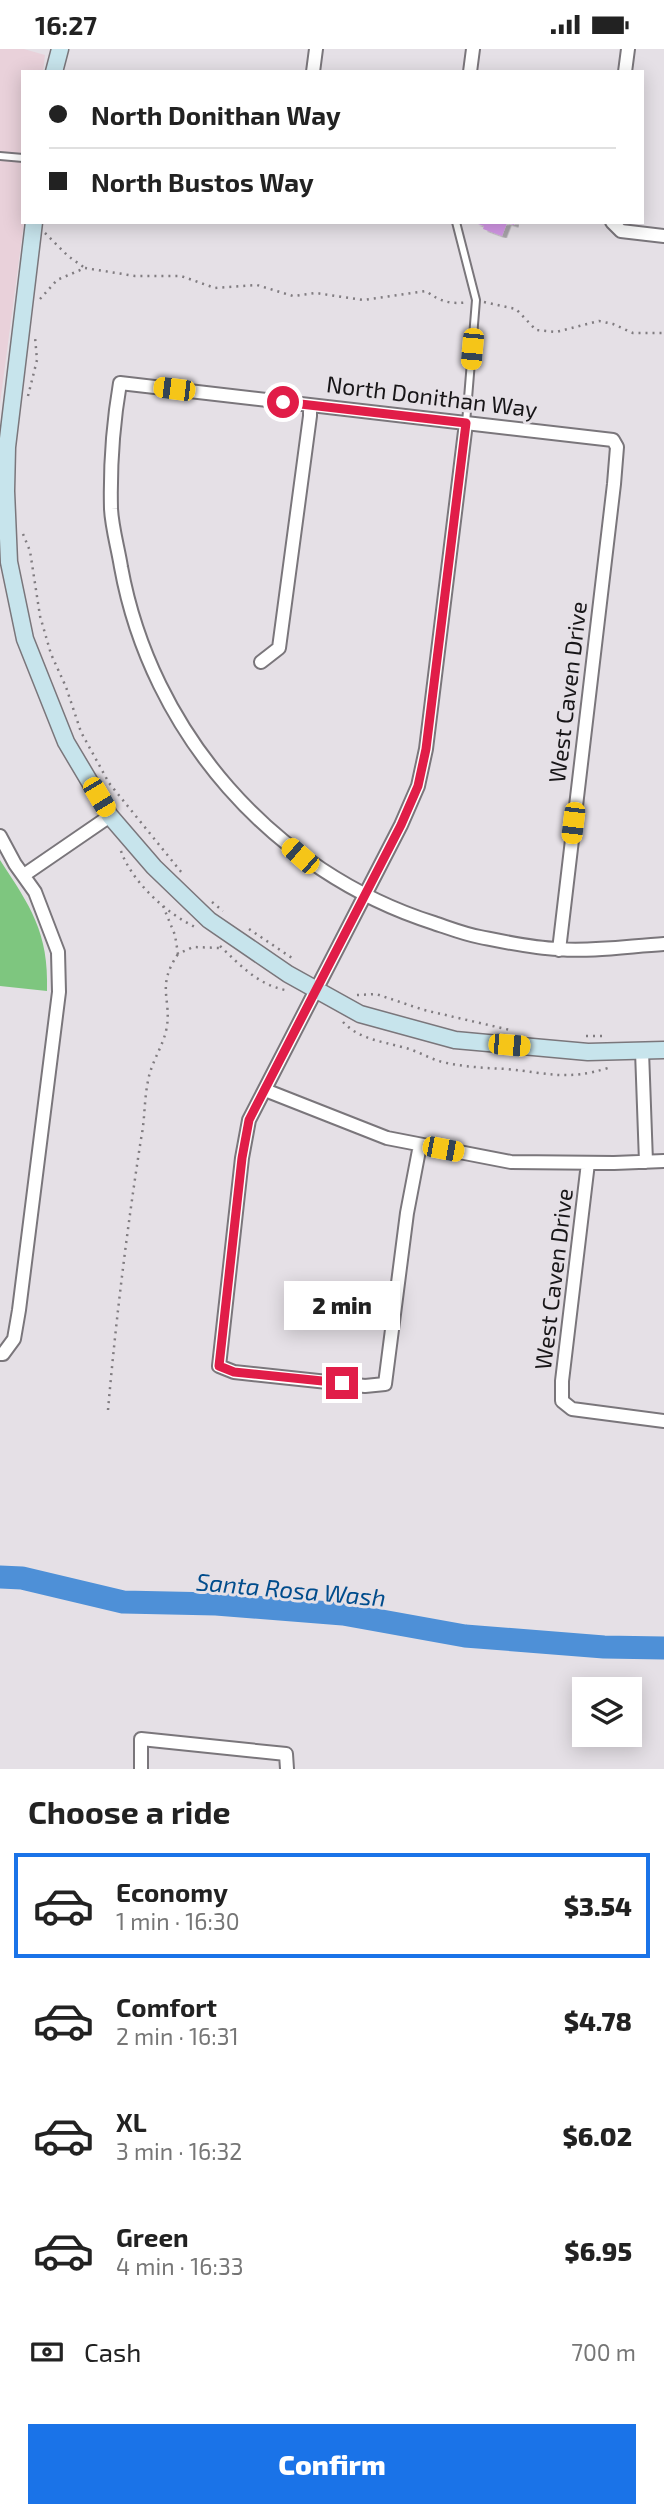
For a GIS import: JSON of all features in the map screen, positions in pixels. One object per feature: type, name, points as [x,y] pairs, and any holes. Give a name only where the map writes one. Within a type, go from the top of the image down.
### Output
[{"type":"street","points":[[55,70],[60,49]]},
{"type":"street","points":[[313,70],[316,49]]},
{"type":"street","points":[[470,70],[472,49]]},
{"type":"street","points":[[625,70],[628,49]]},
{"type":"street","points":[[614,224],[621,231],[664,236]]},
{"type":"street","points":[[40,228],[7,447],[3,491],[9,562],[25,639],[66,741],[110,816],[154,867],[209,919],[314,990],[360,1014],[455,1040],[588,1052],[664,1049]]},
{"type":"street","name":"North Donithan Way","points":[[364,896],[300,856],[260,822],[200,754],[150,669],[128,602],[111,512],[114,418],[120,383],[613,440]]},
{"type":"street","points":[[261,662],[279,648],[296,532],[310,405]]},
{"type":"street","points":[[420,1145],[407,1213],[385,1384],[365,1386],[234,1372],[219,1366],[242,1158],[249,1120],[401,825],[418,786],[426,749],[466,423]]},
{"type":"street","name":"West Caven Drive","points":[[559,950],[614,484],[617,447],[613,440]]},
{"type":"street","points":[[24,875],[110,816]]},
{"type":"street","points":[[0,836],[35,892],[58,952],[59,992],[19,1310],[14,1339],[1,1354]]},
{"type":"street","points":[[364,896],[412,916],[477,936],[559,950],[664,944]]},
{"type":"street","points":[[642,1051],[646,1162]]},
{"type":"street","points":[[265,1090],[387,1138],[511,1162],[664,1161]]},
{"type":"street","name":"West Caven Drive","points":[[588,1163],[562,1381],[562,1401],[572,1409],[664,1421]]},
{"type":"street","points":[[141,1769],[141,1738],[286,1754],[287,1769]]},
{"type":"lane","points":[[0,156],[21,158]]},
{"type":"lane","points":[[457,224],[476,300],[466,423]]},
{"type":"path","points":[[40,228],[68,256],[85,268],[135,276],[181,276],[215,288],[257,285],[293,296],[316,293],[363,300],[426,291],[437,300],[457,304],[476,300],[516,309],[536,330],[556,332],[599,321],[633,333],[664,333]]},
{"type":"path","points":[[38,309],[40,298],[57,280],[85,268]]},
{"type":"path","points":[[27,399],[37,360],[35,332]]},
{"type":"path","points":[[22,532],[30,551],[40,616],[47,641],[81,732],[109,783],[183,874]]},
{"type":"path","points":[[209,899],[227,915]]},
{"type":"path","points":[[162,902],[175,935],[177,954]]},
{"type":"path","points":[[239,922],[299,963]]},
{"type":"path","points":[[108,1410],[122,1262],[147,1086],[167,1027],[164,990],[166,977],[177,954],[193,947],[222,948]]},
{"type":"path","points":[[352,992],[359,996],[376,994],[424,1010],[510,1030]]},
{"type":"path","points":[[341,1019],[348,1027],[372,1040],[469,1067],[555,1077],[608,1068]]},
{"type":"path","points":[[583,1037],[610,1036]]},
{"type":"shaded area","points":[[0,49],[24,49],[45,55],[43,70],[21,70],[21,224],[24,224],[0,404]]},
{"type":"green space","points":[[0,860],[36,921],[45,952],[47,991],[0,986]]},
{"type":"building","points":[[478,224],[507,224],[502,236],[483,229],[484,226]]},
{"type":"waterway","name":"Santa Rosa Wash","points":[[0,1577],[22,1578],[123,1602],[216,1604],[343,1614],[465,1636],[604,1647],[664,1648]]},
{"type":"route","points":[[283,402],[466,423],[426,749],[418,786],[401,825],[249,1120],[242,1158],[219,1366],[234,1372],[342,1383]]}]
